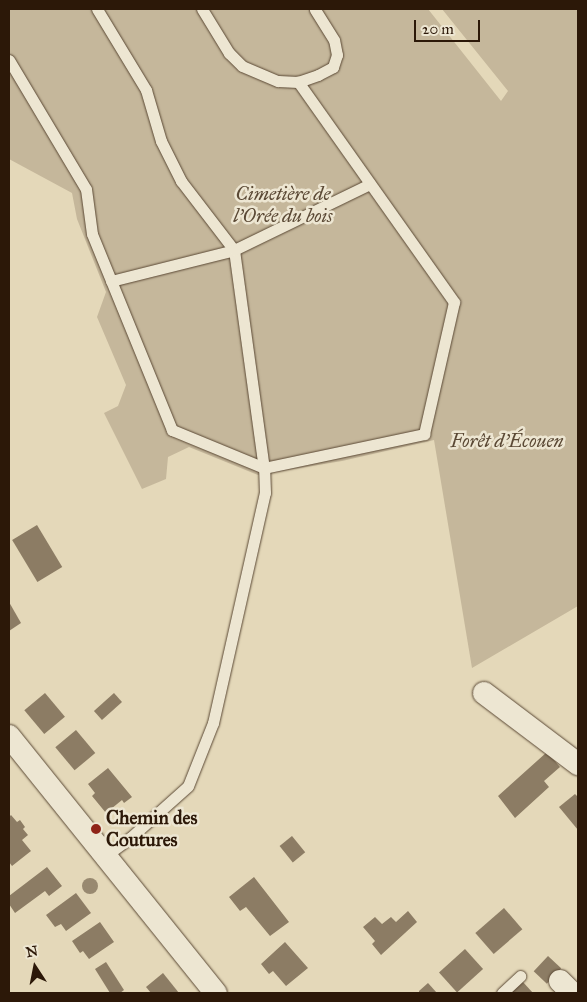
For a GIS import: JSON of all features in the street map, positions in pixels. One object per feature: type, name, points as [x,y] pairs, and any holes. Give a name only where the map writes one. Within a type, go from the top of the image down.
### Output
[{"type":"street","points":[[484,693],[578,764]]},
{"type":"street","points":[[9,736],[216,993]]},
{"type":"lane","points":[[97,9],[146,90],[161,141],[181,181],[234,250],[264,468],[265,493],[213,724],[188,786],[131,837],[105,856]]},
{"type":"lane","points":[[202,9],[229,53],[242,66],[278,81],[298,82],[333,67],[337,54],[334,40],[315,9]]},
{"type":"lane","points":[[9,60],[86,189],[92,234],[172,430],[264,468],[424,434],[454,302],[298,82]]},
{"type":"lane","points":[[111,281],[234,250],[370,184]]},
{"type":"lane","points":[[502,993],[520,976]]},
{"type":"green space","name":"Cimetière de l'Orée du bois","points":[[9,9],[428,9],[501,101],[508,91],[442,9],[578,9],[578,606],[472,668],[434,440],[342,461],[258,475],[189,447],[168,457],[166,479],[142,489],[104,413],[118,406],[126,385],[97,317],[106,292],[77,219],[72,193],[9,159]]},
{"type":"building","points":[[37,525],[62,567],[37,582],[12,540]]},
{"type":"building","points":[[9,602],[21,623],[9,631]]},
{"type":"building","points":[[45,693],[65,717],[44,734],[24,710]]},
{"type":"building","points":[[114,693],[122,702],[102,720],[94,711]]},
{"type":"building","points":[[76,730],[95,753],[75,770],[55,747]]},
{"type":"building","points":[[547,752],[560,767],[544,781],[549,787],[515,818],[498,796]]},
{"type":"building","points":[[108,768],[132,797],[124,803],[122,800],[106,813],[92,796],[95,793],[88,784]]},
{"type":"building","points":[[575,794],[578,797],[578,830],[559,807]]},
{"type":"building","points":[[11,815],[17,822],[20,820],[25,827],[23,829],[28,835],[22,840],[31,851],[12,866],[9,862],[9,817]]},
{"type":"building","points":[[292,836],[305,852],[293,862],[280,846]]},
{"type":"building","points":[[47,867],[62,886],[49,896],[45,891],[15,913],[9,904],[9,896]]},
{"type":"building","points":[[254,877],[289,922],[270,936],[246,907],[240,911],[229,897]]},
{"type":"building","points":[[76,893],[91,913],[66,931],[61,924],[55,927],[46,915]]},
{"type":"building","points":[[504,908],[522,929],[494,954],[475,933]]},
{"type":"building","points":[[408,911],[417,922],[381,955],[372,944],[375,941],[363,927],[375,917],[382,924],[391,917],[396,922]]},
{"type":"building","points":[[100,922],[114,942],[89,959],[83,951],[80,953],[72,941]]},
{"type":"building","points":[[285,942],[308,968],[286,986],[273,971],[269,974],[261,964]]},
{"type":"building","points":[[465,949],[483,969],[457,992],[439,972]]},
{"type":"building","points":[[548,956],[561,968],[547,984],[534,971]]},
{"type":"building","points":[[106,962],[124,990],[120,993],[110,993],[95,969]]},
{"type":"building","points":[[163,973],[179,993],[151,993],[146,987]]},
{"type":"building","points":[[522,981],[533,993],[509,993]]},
{"type":"building","points":[[428,983],[437,993],[419,993],[419,991]]},
{"type":"place","name":"Chemin des Coutures","points":[[96,829]]},
{"type":"park label","name":"Forêt d'Écouen","points":[[507,441]]}]
